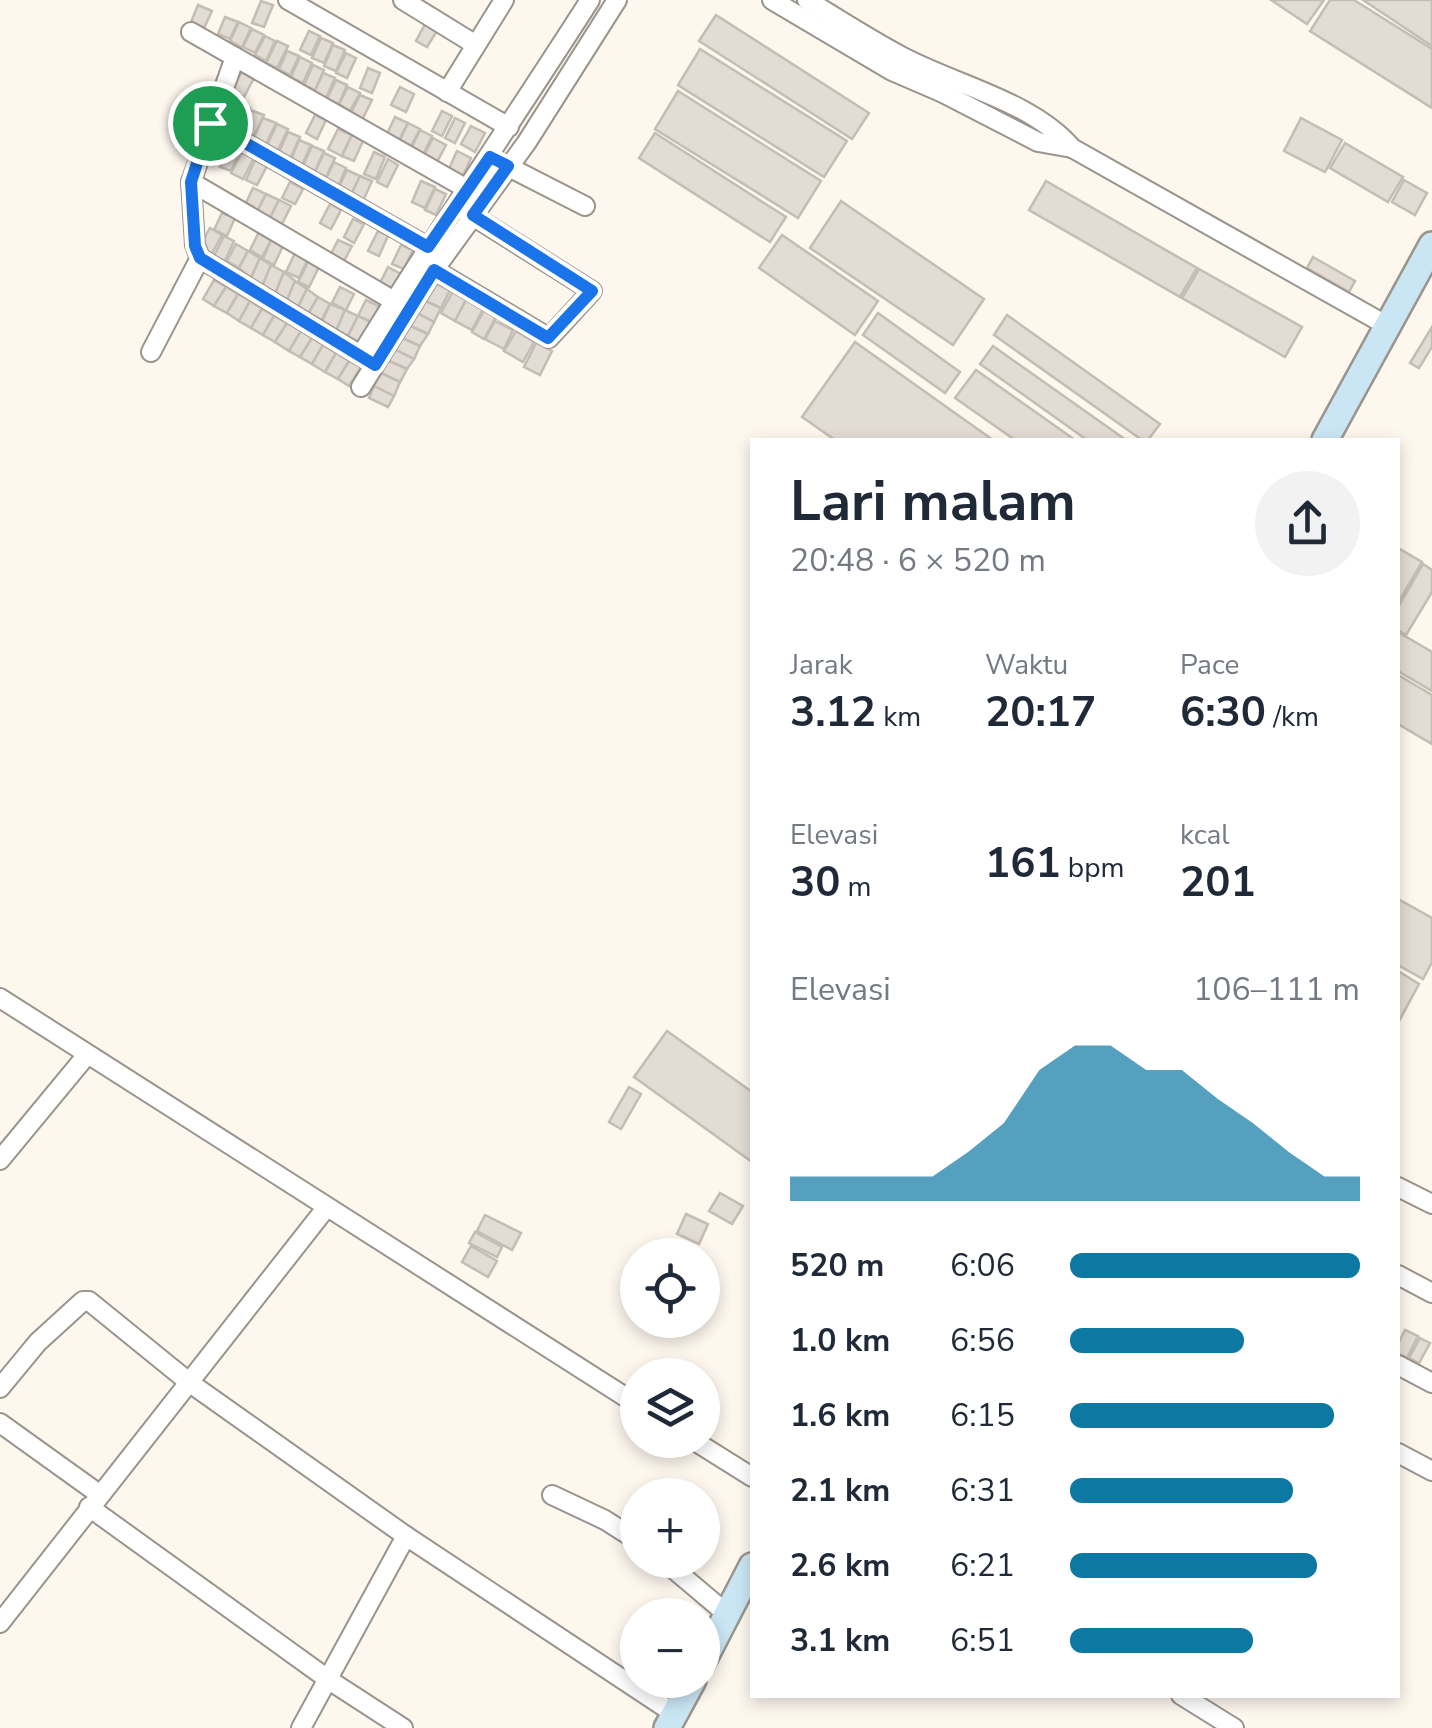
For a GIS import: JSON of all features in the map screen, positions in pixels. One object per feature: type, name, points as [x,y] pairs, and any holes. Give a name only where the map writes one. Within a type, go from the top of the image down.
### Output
[{"type":"main road","points":[[1325,438],[1432,245]]},
{"type":"main road","points":[[720,1628],[750,1570]]},
{"type":"main road","points":[[671,1721],[683,1698]]},
{"type":"street","points":[[288,0],[509,127]]},
{"type":"street","points":[[403,0],[476,45]]},
{"type":"street","points":[[447,92],[504,0]]},
{"type":"street","points":[[465,210],[467,189],[590,0]]},
{"type":"street","points":[[361,387],[368,360],[394,300],[465,210],[527,142],[617,0]]},
{"type":"street","points":[[772,0],[892,72],[922,74],[1045,124],[1072,148],[1386,325]]},
{"type":"street","points":[[807,0],[904,58],[922,74]]},
{"type":"street","points":[[191,32],[467,189]]},
{"type":"street","points":[[559,49],[578,60]]},
{"type":"street","points":[[235,57],[191,182],[195,246],[200,258],[368,360]]},
{"type":"street","points":[[210,123],[548,338],[592,291],[465,210]]},
{"type":"street","points":[[490,157],[585,206]]},
{"type":"street","points":[[191,182],[394,300]]},
{"type":"street","points":[[151,352],[200,258]]},
{"type":"street","points":[[368,360],[427,259]]},
{"type":"street","points":[[0,998],[620,1394]]},
{"type":"street","points":[[0,1160],[86,1056]]},
{"type":"street","points":[[1400,1188],[1432,1204]]},
{"type":"street","points":[[0,1623],[326,1208]]},
{"type":"street","points":[[1400,1276],[1432,1293]]},
{"type":"street","points":[[0,1388],[38,1342],[83,1301],[89,1301],[190,1383],[671,1721]]},
{"type":"street","points":[[1400,1365],[1432,1383]]},
{"type":"street","points":[[0,1423],[94,1501],[329,1680],[404,1728]]},
{"type":"street","points":[[1400,1454],[1432,1470]]},
{"type":"street","points":[[720,1457],[750,1477]]},
{"type":"street","points":[[552,1494],[620,1529]]},
{"type":"street","points":[[301,1728],[406,1536]]},
{"type":"street","points":[[684,1578],[727,1614]]},
{"type":"street","points":[[1206,1702],[1234,1728]]},
{"type":"building","points":[[1271,0],[1324,0],[1307,24]]},
{"type":"building","points":[[1330,0],[1354,0],[1432,49],[1432,108],[1310,31]]},
{"type":"building","points":[[1363,0],[1432,0],[1432,46]]},
{"type":"building","points":[[261,1],[273,5],[264,27],[252,23]]},
{"type":"building","points":[[198,5],[212,11],[204,28],[191,22]]},
{"type":"building","points":[[716,15],[869,113],[852,139],[699,41]]},
{"type":"building","points":[[225,17],[238,22],[230,39],[218,34]]},
{"type":"building","points":[[239,22],[251,28],[242,47],[230,41]]},
{"type":"building","points":[[425,24],[437,31],[427,47],[416,41]]},
{"type":"building","points":[[252,29],[264,35],[255,53],[243,47]]},
{"type":"building","points":[[309,31],[320,36],[311,55],[300,50]]},
{"type":"building","points":[[265,36],[275,41],[266,61],[255,55]]},
{"type":"building","points":[[321,38],[333,43],[324,63],[312,58]]},
{"type":"building","points":[[277,41],[288,46],[277,68],[266,63]]},
{"type":"building","points":[[333,45],[345,50],[336,71],[324,66]]},
{"type":"building","points":[[700,49],[847,141],[824,177],[678,85]]},
{"type":"building","points":[[287,51],[299,56],[290,75],[279,69]]},
{"type":"building","points":[[346,53],[356,58],[347,78],[336,73]]},
{"type":"building","points":[[300,57],[312,63],[303,83],[291,77]]},
{"type":"building","points":[[313,65],[324,70],[315,90],[304,85]]},
{"type":"building","points":[[368,68],[380,73],[372,93],[360,88]]},
{"type":"building","points":[[242,71],[254,78],[244,97],[232,91]]},
{"type":"building","points":[[323,73],[335,78],[326,98],[314,93]]},
{"type":"building","points":[[336,80],[347,85],[339,104],[327,99]]},
{"type":"building","points":[[348,87],[360,93],[350,111],[339,104]]},
{"type":"building","points":[[400,87],[414,94],[406,112],[391,105]]},
{"type":"building","points":[[678,91],[821,181],[798,218],[655,129]]},
{"type":"building","points":[[360,95],[372,100],[362,120],[350,115]]},
{"type":"building","points":[[239,103],[250,108],[240,129],[230,124]]},
{"type":"building","points":[[250,110],[264,115],[253,138],[240,132]]},
{"type":"building","points":[[442,111],[452,116],[442,136],[432,131]]},
{"type":"building","points":[[315,115],[326,120],[317,139],[306,133]]},
{"type":"building","points":[[395,117],[408,123],[399,140],[387,134]]},
{"type":"building","points":[[263,118],[276,123],[266,144],[253,139]]},
{"type":"building","points":[[455,118],[465,123],[455,143],[445,138]]},
{"type":"building","points":[[1301,118],[1342,140],[1325,172],[1284,151]]},
{"type":"building","points":[[408,123],[420,129],[410,148],[399,142]]},
{"type":"building","points":[[277,124],[288,129],[278,150],[267,145]]},
{"type":"building","points":[[471,126],[485,133],[475,152],[461,144]]},
{"type":"building","points":[[338,129],[352,135],[342,156],[328,149]]},
{"type":"building","points":[[420,130],[432,136],[423,155],[411,149]]},
{"type":"building","points":[[288,132],[300,137],[290,159],[278,154]]},
{"type":"building","points":[[655,133],[786,217],[770,242],[639,158]]},
{"type":"building","points":[[220,134],[232,142],[219,161],[207,153]]},
{"type":"building","points":[[352,135],[363,141],[354,161],[342,156]]},
{"type":"building","points":[[433,138],[446,145],[436,164],[423,157]]},
{"type":"building","points":[[299,140],[311,145],[302,165],[291,160]]},
{"type":"building","points":[[1345,143],[1403,177],[1388,202],[1330,168]]},
{"type":"building","points":[[230,145],[241,150],[231,171],[220,167]]},
{"type":"building","points":[[312,146],[324,151],[315,171],[303,166]]},
{"type":"building","points":[[243,150],[255,156],[243,179],[231,173]]},
{"type":"building","points":[[457,151],[471,158],[462,178],[448,171]]},
{"type":"building","points":[[374,152],[385,157],[376,179],[364,174]]},
{"type":"building","points":[[324,153],[335,158],[326,177],[315,172]]},
{"type":"building","points":[[388,159],[398,165],[387,187],[377,182]]},
{"type":"building","points":[[255,160],[267,166],[257,185],[246,180]]},
{"type":"building","points":[[334,162],[346,168],[338,187],[325,181]]},
{"type":"building","points":[[347,170],[360,176],[351,195],[338,189]]},
{"type":"building","points":[[360,176],[372,181],[363,201],[351,195]]},
{"type":"building","points":[[1404,180],[1427,193],[1415,215],[1392,202]]},
{"type":"building","points":[[421,181],[435,187],[425,208],[412,202]]},
{"type":"building","points":[[1046,181],[1197,268],[1180,297],[1029,210]]},
{"type":"building","points":[[290,182],[303,189],[295,204],[282,198]]},
{"type":"building","points":[[253,188],[266,194],[257,212],[245,205]]},
{"type":"building","points":[[435,189],[446,194],[436,215],[425,210]]},
{"type":"building","points":[[266,194],[279,200],[270,218],[257,212]]},
{"type":"building","points":[[279,200],[291,206],[282,224],[270,218]]},
{"type":"building","points":[[841,201],[984,299],[953,345],[810,248]]},
{"type":"building","points":[[330,204],[341,210],[331,229],[320,223]]},
{"type":"building","points":[[222,213],[235,218],[227,236],[214,230]]},
{"type":"building","points":[[353,219],[364,224],[354,243],[344,237]]},
{"type":"building","points":[[210,228],[222,235],[211,255],[199,248]]},
{"type":"building","points":[[378,231],[388,236],[379,256],[368,251]]},
{"type":"building","points":[[259,232],[272,239],[262,257],[250,250]]},
{"type":"building","points":[[782,235],[878,301],[855,335],[759,268]]},
{"type":"building","points":[[224,236],[234,241],[225,261],[214,256]]},
{"type":"building","points":[[271,240],[283,246],[274,265],[263,259]]},
{"type":"building","points":[[338,240],[352,246],[344,261],[331,254]]},
{"type":"building","points":[[236,244],[248,251],[239,268],[227,261]]},
{"type":"building","points":[[401,245],[413,250],[404,269],[392,264]]},
{"type":"building","points":[[248,251],[260,258],[251,278],[239,268]]},
{"type":"building","points":[[295,253],[308,259],[299,278],[286,272]]},
{"type":"building","points":[[1313,257],[1355,281],[1349,292],[1307,268]]},
{"type":"building","points":[[260,258],[271,265],[262,287],[251,278]]},
{"type":"building","points":[[308,262],[319,267],[309,287],[298,282]]},
{"type":"building","points":[[271,265],[284,272],[275,294],[262,287]]},
{"type":"building","points":[[388,267],[401,274],[392,291],[379,285]]},
{"type":"building","points":[[1199,269],[1302,327],[1285,357],[1182,298]]},
{"type":"building","points":[[284,272],[295,281],[287,300],[275,294]]},
{"type":"building","points":[[214,280],[226,287],[214,306],[203,299]]},
{"type":"building","points":[[295,281],[307,289],[298,307],[287,300]]},
{"type":"building","points":[[430,281],[450,290],[441,308],[421,299]]},
{"type":"building","points":[[226,287],[238,294],[227,313],[214,306]]},
{"type":"building","points":[[340,287],[354,294],[346,310],[332,303]]},
{"type":"building","points":[[307,289],[318,297],[308,314],[298,307]]},
{"type":"building","points":[[453,291],[467,298],[455,321],[441,313]]},
{"type":"building","points":[[238,294],[250,301],[239,321],[227,313]]},
{"type":"building","points":[[318,297],[330,304],[321,321],[308,314]]},
{"type":"building","points":[[467,298],[484,307],[472,330],[455,321]]},
{"type":"building","points":[[421,299],[441,308],[434,322],[415,312]]},
{"type":"building","points":[[366,300],[379,306],[371,322],[358,316]]},
{"type":"building","points":[[250,301],[262,309],[251,328],[239,321]]},
{"type":"building","points":[[330,304],[345,310],[336,331],[321,324]]},
{"type":"building","points":[[262,309],[274,316],[263,335],[251,328]]},
{"type":"building","points":[[485,309],[497,315],[484,339],[472,332]]},
{"type":"building","points":[[345,310],[358,316],[348,336],[336,331]]},
{"type":"building","points":[[415,312],[434,322],[428,334],[408,325]]},
{"type":"building","points":[[878,313],[960,372],[945,393],[863,335]]},
{"type":"building","points":[[1007,315],[1160,424],[1150,438],[1139,438],[994,335]]},
{"type":"building","points":[[274,316],[287,323],[275,342],[263,335]]},
{"type":"building","points":[[358,316],[371,322],[362,343],[348,336]]},
{"type":"building","points":[[495,321],[513,330],[504,349],[485,339]]},
{"type":"building","points":[[287,323],[301,331],[289,351],[275,342]]},
{"type":"building","points":[[408,325],[428,334],[420,346],[400,337]]},
{"type":"building","points":[[1432,327],[1432,347],[1419,368],[1410,363]]},
{"type":"building","points":[[301,331],[312,338],[300,357],[289,351]]},
{"type":"building","points":[[516,331],[534,342],[523,362],[504,351]]},
{"type":"building","points":[[400,337],[420,346],[414,359],[394,349]]},
{"type":"building","points":[[312,338],[323,345],[312,364],[300,357]]},
{"type":"building","points":[[855,342],[990,438],[832,438],[802,417]]},
{"type":"building","points":[[536,343],[552,351],[540,375],[524,367]]},
{"type":"building","points":[[323,345],[336,353],[325,372],[312,364]]},
{"type":"building","points":[[993,346],[1123,438],[1084,438],[980,364]]},
{"type":"building","points":[[394,349],[414,359],[407,369],[387,360]]},
{"type":"building","points":[[336,353],[349,361],[338,379],[325,372]]},
{"type":"building","points":[[387,360],[407,369],[400,382],[381,373]]},
{"type":"building","points":[[349,361],[361,367],[349,386],[338,379]]},
{"type":"building","points":[[976,370],[1072,438],[1012,438],[955,398]]},
{"type":"building","points":[[381,373],[400,382],[394,396],[374,386]]},
{"type":"building","points":[[374,386],[394,396],[388,407],[369,398]]},
{"type":"building","points":[[1400,549],[1422,562],[1400,600]]},
{"type":"building","points":[[1423,564],[1432,570],[1432,592],[1406,635],[1400,631],[1400,604]]},
{"type":"building","points":[[1400,633],[1432,652],[1432,691],[1400,672]]},
{"type":"building","points":[[1400,676],[1432,695],[1432,744],[1400,725]]},
{"type":"building","points":[[1400,900],[1432,918],[1432,962],[1423,979],[1400,966]]},
{"type":"building","points":[[1400,972],[1419,984],[1400,1019]]},
{"type":"building","points":[[667,1031],[750,1091],[750,1161],[634,1077]]},
{"type":"building","points":[[629,1087],[641,1094],[621,1129],[609,1122]]},
{"type":"building","points":[[720,1193],[743,1206],[732,1224],[709,1211]]},
{"type":"building","points":[[686,1214],[708,1224],[702,1238],[677,1234]]},
{"type":"building","points":[[485,1215],[521,1233],[512,1250],[477,1231]]},
{"type":"building","points":[[475,1232],[502,1247],[497,1257],[469,1243]]},
{"type":"building","points":[[471,1246],[497,1261],[488,1277],[462,1262]]},
{"type":"building","points":[[1405,1330],[1418,1336],[1407,1358],[1400,1354]]},
{"type":"building","points":[[1420,1338],[1430,1343],[1419,1363],[1409,1358]]},
{"type":"route","points":[[210,123],[428,247],[490,157],[508,166],[473,215],[592,291],[548,338],[434,270],[375,365],[200,258],[195,246],[191,182],[210,123]]}]
